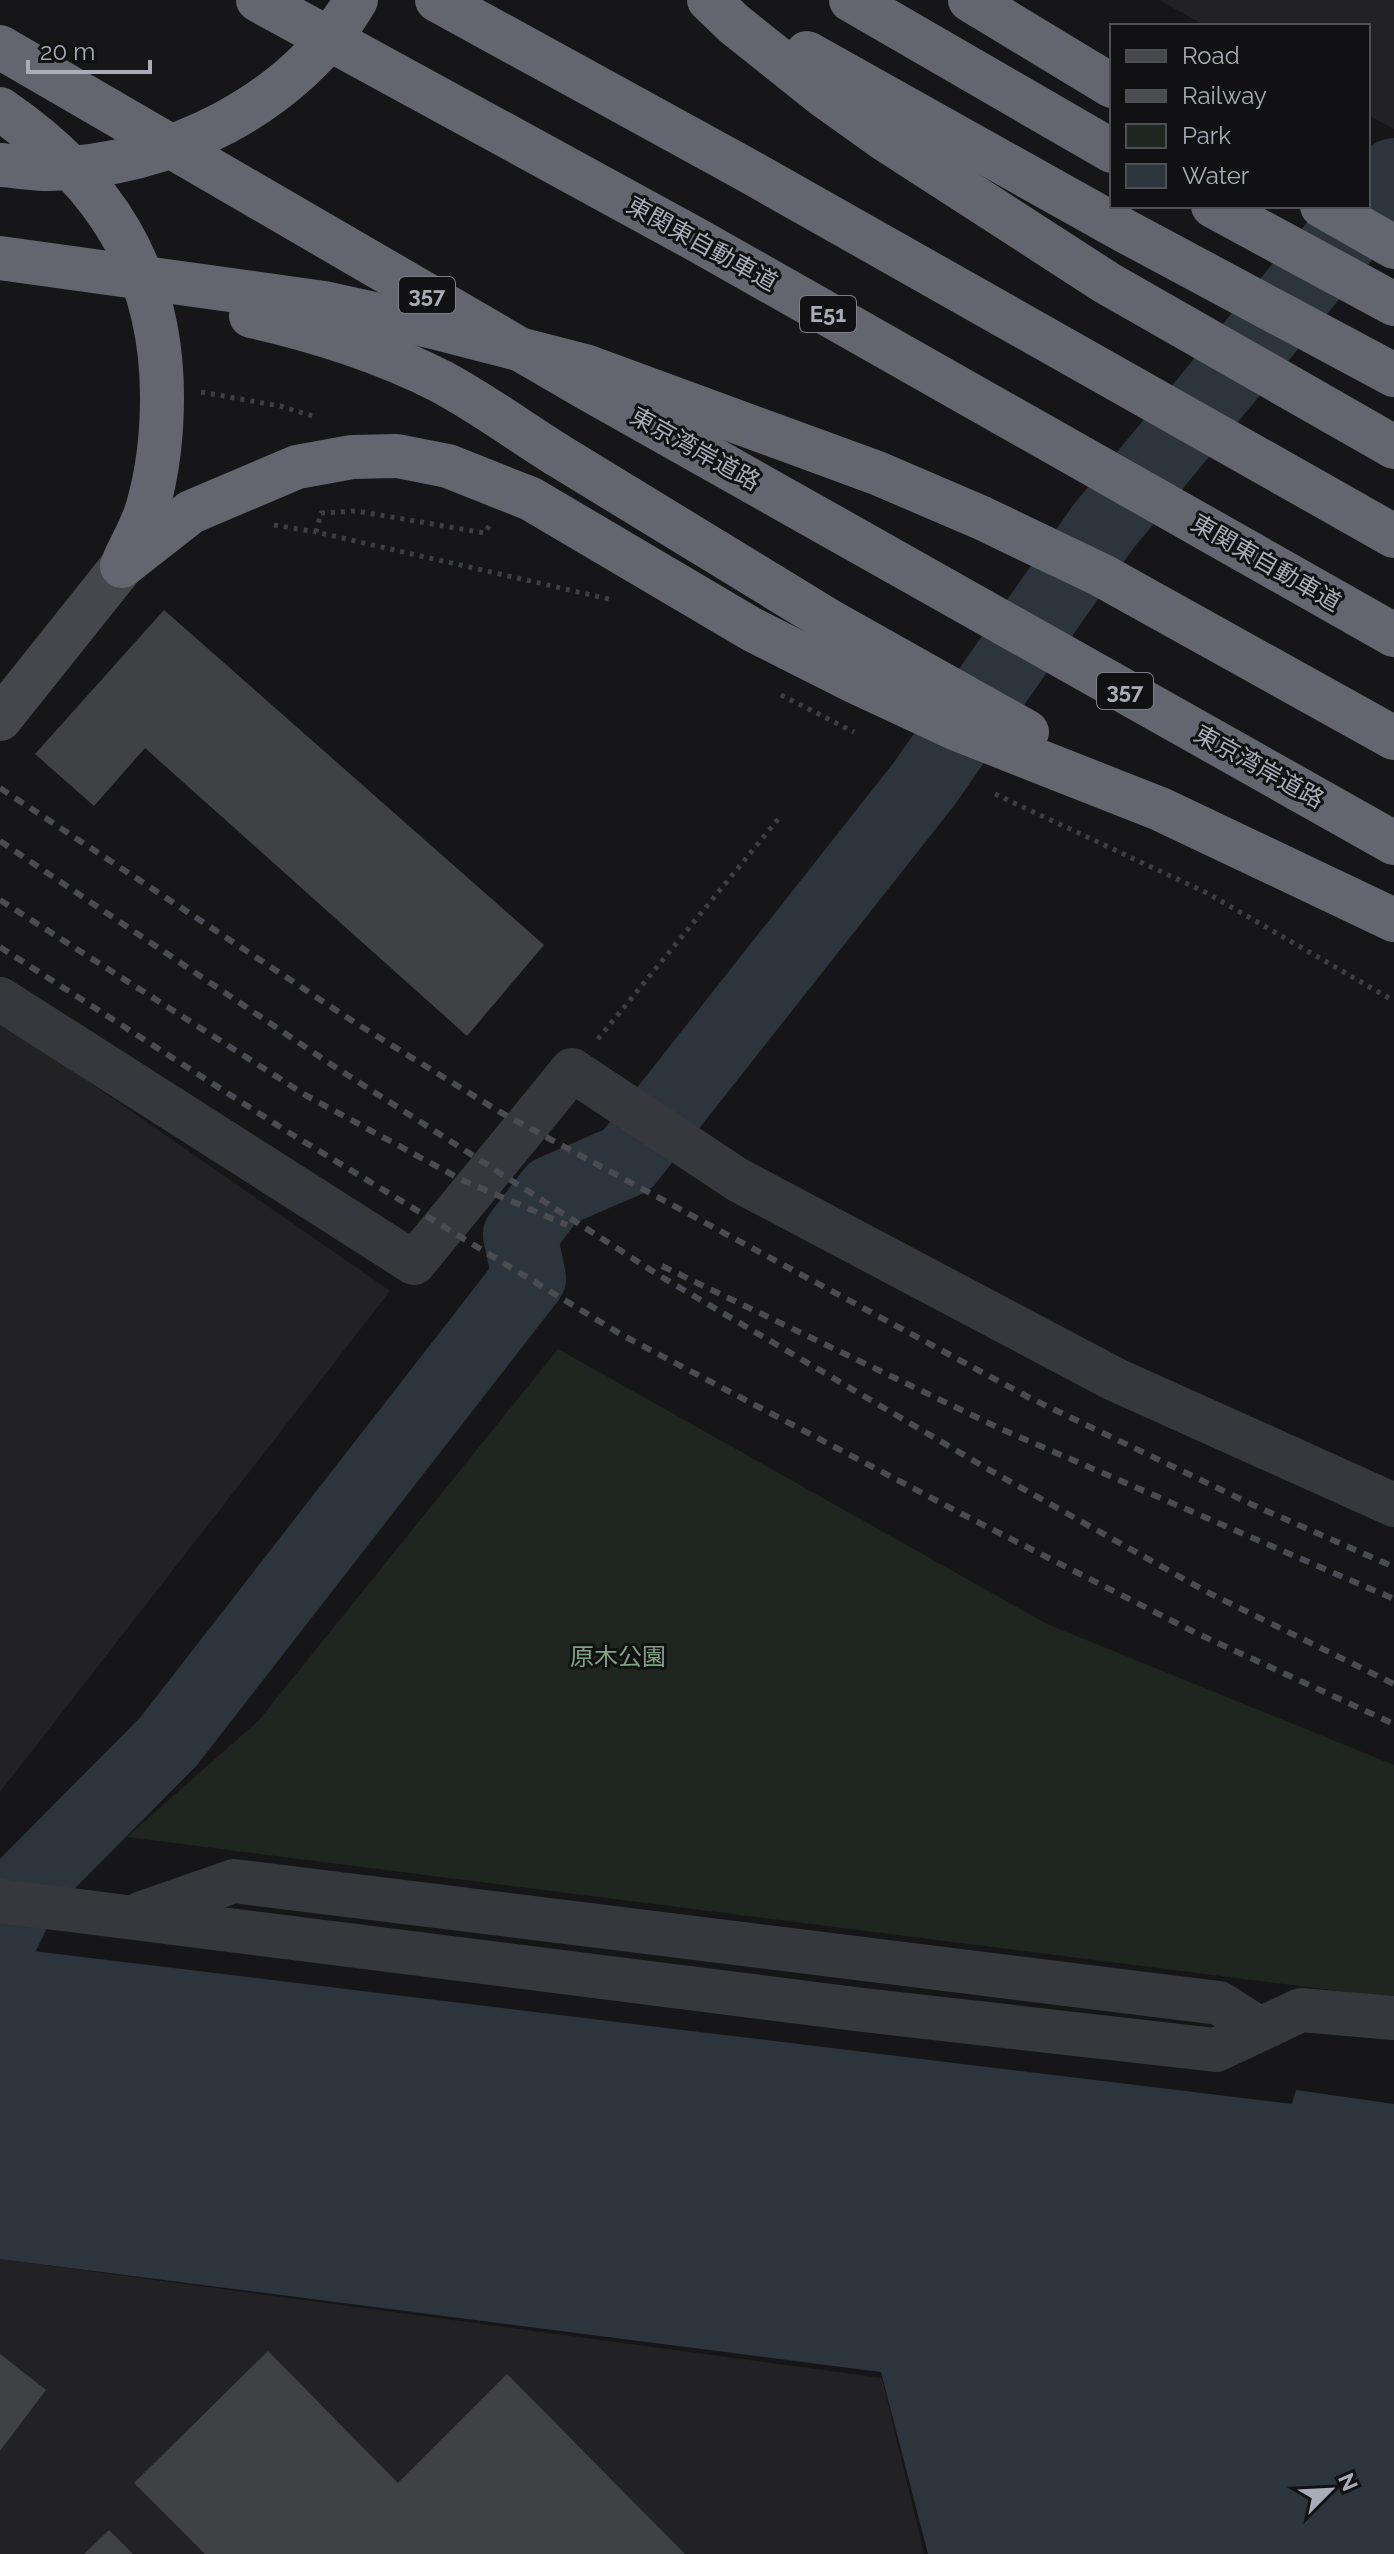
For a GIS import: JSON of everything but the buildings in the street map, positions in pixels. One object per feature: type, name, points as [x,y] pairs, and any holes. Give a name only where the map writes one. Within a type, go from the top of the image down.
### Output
[{"type":"highway","name":"東関東自動車道","points":[[258,0],[697,240],[1394,635]]},
{"type":"highway","points":[[0,165],[48,169],[103,164],[159,151],[228,121],[273,92],[316,53],[356,0]]},
{"type":"highway","points":[[437,0],[745,169],[1394,536]]},
{"type":"highway","points":[[710,0],[1125,231],[1394,375]]},
{"type":"highway","points":[[710,0],[734,24],[823,95],[912,157],[1107,283],[1394,447]]},
{"type":"highway","points":[[851,0],[1110,150]]},
{"type":"highway","points":[[970,0],[1110,85]]},
{"type":"highway","name":"東京湾岸道路","points":[[0,47],[590,390],[1394,843]]},
{"type":"highway","points":[[0,109],[25,126],[82,178],[129,245],[147,287],[160,341],[162,423],[148,507],[122,566]]},
{"type":"highway","points":[[1217,208],[1394,304]]},
{"type":"highway","points":[[1326,208],[1394,247]]},
{"type":"highway","points":[[0,258],[324,303],[585,366],[877,473],[982,518],[1101,575],[1394,738]]},
{"type":"highway","points":[[0,281],[30,282],[207,307],[281,322],[360,348],[441,382],[831,622],[1160,809]]},
{"type":"highway","points":[[122,566],[191,512],[297,467],[352,457],[397,456],[448,466],[531,499],[753,630],[810,660],[957,729],[1160,809],[1394,920]]},
{"type":"street","points":[[0,719],[122,566]]},
{"type":"street","points":[[0,999],[414,1263],[572,1070],[738,1180],[1114,1379],[1394,1505]]},
{"type":"street","points":[[0,1901],[132,1917],[234,1881],[1219,2003],[1260,2029],[1301,2010],[1394,2018]]},
{"type":"path","points":[[485,533],[356,511],[321,513],[316,532],[614,600]]},
{"type":"path","points":[[771,689],[796,705]]},
{"type":"path","points":[[1039,813],[1207,893],[1394,1001]]},
{"type":"path","points":[[572,1070],[779,818]]},
{"type":"shaded area","points":[[1159,0],[1394,0],[1394,129],[1370,116],[1370,24],[1202,24]]},
{"type":"shaded area","points":[[0,1020],[390,1291],[0,1792]]},
{"type":"shaded area","points":[[0,2259],[882,2378],[924,2554],[0,2554]]},
{"type":"green space","name":"原木公園","points":[[558,1349],[1047,1624],[1394,1765],[1394,1998],[127,1837],[259,1720]]},
{"type":"water","points":[[0,1947],[1292,2104],[1296,2090],[1394,2104],[1394,2554],[928,2554],[881,2372],[0,2259]]},
{"type":"waterway","points":[[1370,204],[1394,175]]},
{"type":"waterway","points":[[0,1940],[28,1883],[168,1742],[529,1278],[520,1235],[553,1192],[627,1160],[924,784],[1103,527],[1367,208]]},
{"type":"railway","points":[[0,788],[354,1022],[500,1112],[1028,1397],[1253,1505],[1394,1567]]},
{"type":"railway","points":[[0,841],[329,1063],[660,1276],[986,1468],[1207,1592],[1394,1684]]},
{"type":"railway","points":[[0,900],[307,1096],[462,1180],[567,1225]]},
{"type":"railway","points":[[0,947],[288,1132],[622,1335],[1194,1632],[1394,1724]]},
{"type":"railway","points":[[662,1266],[1001,1429],[1394,1599]]}]
